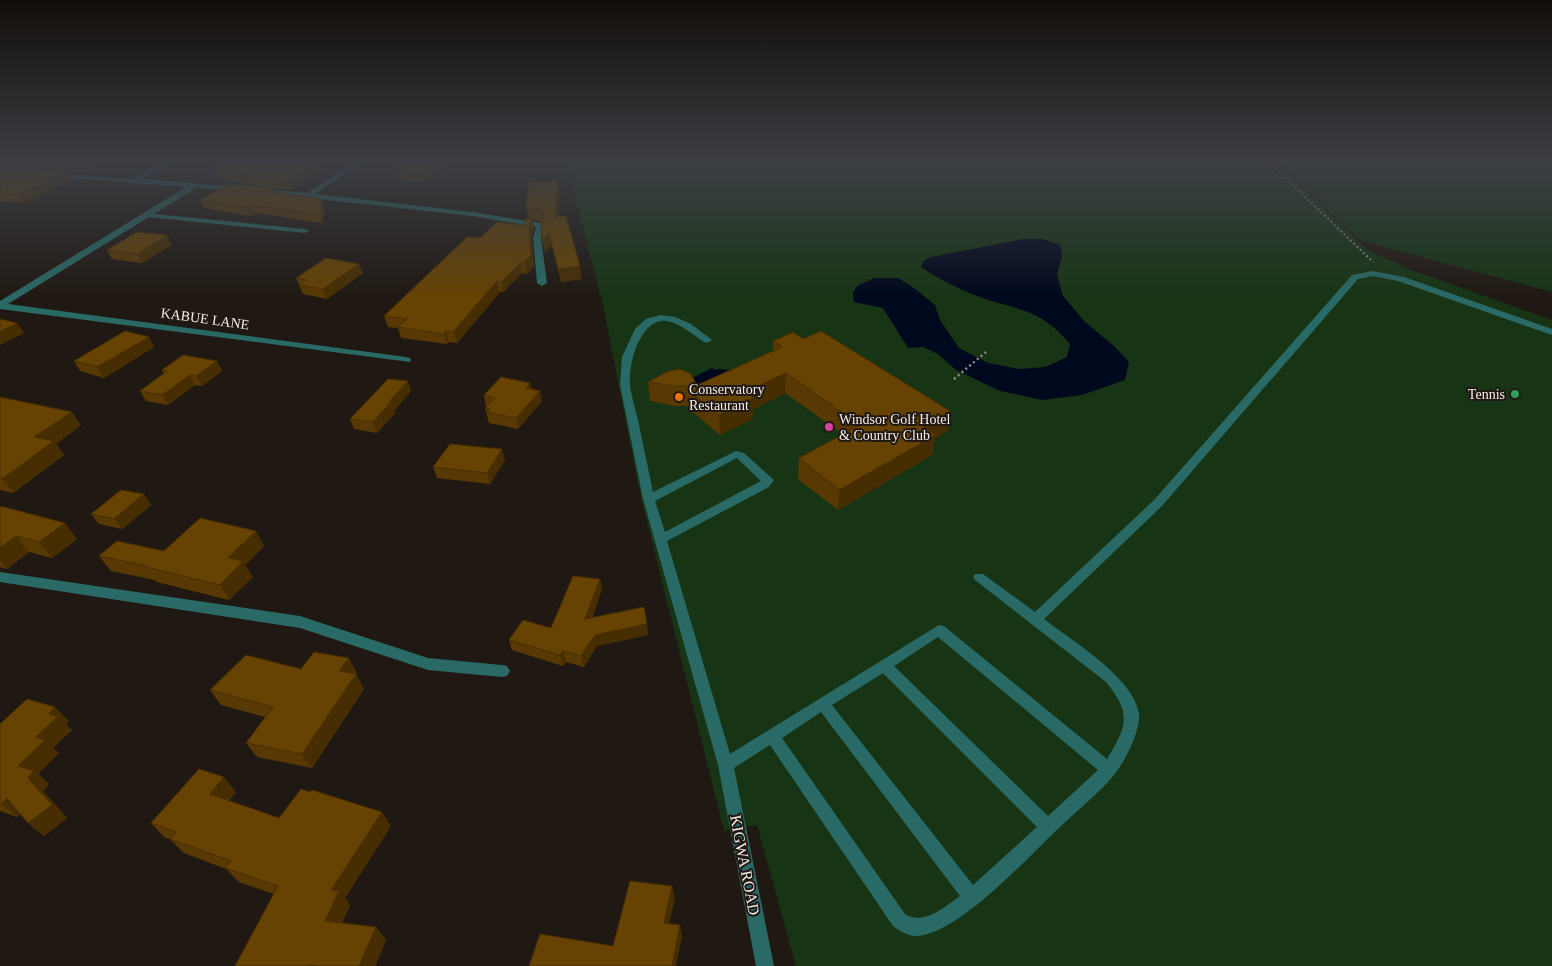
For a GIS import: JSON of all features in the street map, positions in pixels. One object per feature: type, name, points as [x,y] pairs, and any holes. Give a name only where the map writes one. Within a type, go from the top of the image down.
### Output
[{"type":"street","points":[[0,305],[160,207]]},
{"type":"street","points":[[409,207],[472,214],[541,227],[537,238],[542,283]]},
{"type":"street","name":"KABUE LANE","points":[[0,305],[406,360]]},
{"type":"street","points":[[0,577],[300,622],[428,664],[502,671]]},
{"type":"lane","points":[[148,214],[304,231]]},
{"type":"lane","points":[[1036,619],[1158,503],[1355,277],[1379,273],[1552,332]]},
{"type":"lane","name":"KIGWA ROAD","points":[[707,340],[678,321],[658,318],[649,321],[640,329],[627,357],[625,385],[649,500],[726,764],[765,966]]},
{"type":"lane","points":[[649,500],[736,454],[740,455],[768,480],[765,484],[660,540]]},
{"type":"lane","points":[[772,736],[899,920],[910,927],[924,926],[941,920],[972,898],[1046,826],[1109,770],[1126,741],[1132,724],[1131,706],[1123,691],[1111,678],[979,577]]},
{"type":"lane","points":[[726,764],[936,632],[942,632],[1109,770]]},
{"type":"lane","points":[[884,666],[1046,826]]},
{"type":"lane","points":[[823,704],[972,898]]},
{"type":"path","points":[[1316,207],[1387,276]]},
{"type":"path","points":[[954,379],[986,352]]},
{"type":"green space","points":[[578,207],[1323,207],[1368,250],[1411,270],[1552,320],[1552,966],[796,966],[757,825],[724,831],[639,489],[603,305]]},
{"type":"green space","points":[[1325,207],[1552,207],[1552,292],[1361,241]]},
{"type":"water","points":[[1023,239],[1043,239],[1060,245],[1062,256],[1057,275],[1063,296],[1085,322],[1114,346],[1129,362],[1125,380],[1082,395],[1042,400],[1000,391],[956,370],[938,354],[923,347],[908,348],[883,308],[854,302],[853,293],[857,286],[874,278],[898,278],[935,305],[940,320],[959,348],[988,363],[1020,369],[1045,367],[1067,357],[1070,344],[1047,322],[1025,311],[966,291],[940,279],[921,267],[924,260],[931,257]]},
{"type":"water","points":[[712,368],[715,370],[731,370],[705,392],[691,382],[695,380],[692,378]]},
{"type":"building","points":[[267,207],[320,207],[319,214]]},
{"type":"building","points":[[527,207],[556,207],[555,217],[566,216],[580,266],[558,269],[549,232],[542,240],[541,226],[544,213],[539,209]]},
{"type":"building","points":[[526,218],[532,219],[529,228],[531,255],[501,282],[497,281],[453,332],[446,331],[444,334],[398,327],[407,319],[384,316],[467,237],[480,238],[497,222],[525,225]]},
{"type":"building","points":[[137,232],[167,235],[137,254],[107,250]]},
{"type":"building","points":[[326,258],[359,264],[323,289],[299,285],[306,280],[296,278]]},
{"type":"building","points":[[0,319],[17,323],[0,332]]},
{"type":"building","points":[[125,331],[149,337],[97,367],[74,361]]},
{"type":"building","points":[[821,331],[950,411],[923,427],[936,435],[839,490],[799,458],[860,425],[786,373],[752,389],[752,399],[719,415],[687,390],[695,386],[673,386],[648,382],[669,371],[679,369],[690,373],[697,385],[782,347],[773,341],[793,332],[803,339]]},
{"type":"building","points":[[183,355],[217,361],[196,376],[190,375],[162,395],[140,391],[167,371],[162,370]]},
{"type":"building","points":[[501,377],[530,383],[526,388],[540,391],[516,418],[486,412],[490,409],[485,408],[495,398],[484,395]]},
{"type":"building","points":[[388,379],[408,381],[373,422],[350,419]]},
{"type":"building","points":[[0,397],[72,412],[34,437],[54,441],[2,479],[0,478]]},
{"type":"building","points":[[450,444],[502,449],[487,473],[433,467]]},
{"type":"building","points":[[121,490],[144,494],[114,519],[91,514]]},
{"type":"building","points":[[0,506],[65,523],[39,542],[16,536],[0,548]]},
{"type":"building","points":[[200,518],[256,531],[228,558],[243,561],[220,585],[99,556],[117,541],[164,551]]},
{"type":"building","points":[[573,576],[600,579],[585,619],[644,607],[647,624],[595,635],[581,656],[563,651],[560,655],[509,640],[523,620],[551,628]]},
{"type":"building","points":[[314,652],[349,658],[339,671],[356,674],[302,754],[246,743],[273,707],[210,690],[246,655],[301,669]]},
{"type":"building","points":[[27,699],[55,707],[49,714],[58,716],[36,737],[45,740],[18,766],[34,771],[28,778],[52,805],[28,823],[7,798],[2,804],[0,803],[0,724]]},
{"type":"building","points":[[199,769],[224,777],[210,794],[279,818],[301,789],[310,792],[312,790],[382,812],[331,890],[339,891],[325,921],[376,927],[359,966],[235,966],[278,886],[225,868],[231,861],[170,839],[176,832],[151,823]]},
{"type":"building","points":[[630,881],[672,886],[664,923],[680,925],[672,966],[529,966],[540,934],[613,946]]},
{"type":"place","name":"Tennis","points":[[1515,394]]},
{"type":"place","name":"Conservatory Restaurant","points":[[679,397]]},
{"type":"place","name":"Windsor Golf Hotel & Country Club","points":[[829,427]]}]
